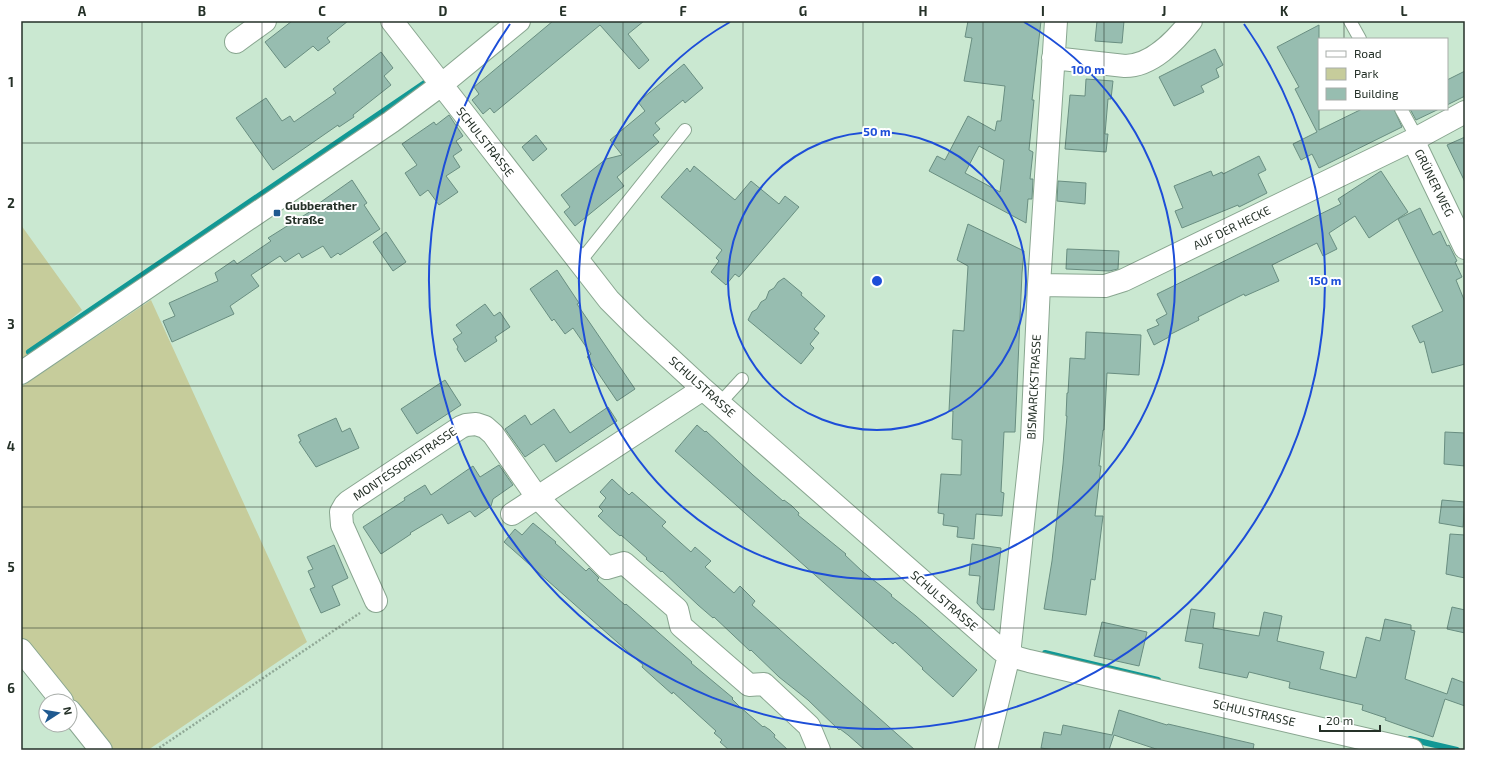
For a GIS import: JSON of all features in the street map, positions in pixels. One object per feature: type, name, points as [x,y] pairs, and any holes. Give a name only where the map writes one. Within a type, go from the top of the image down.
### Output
[{"type":"street","points":[[236,42],[264,21]]},
{"type":"street","name":"SCHULSTRASSE","points":[[392,21],[579,263],[617,308],[703,389],[998,648],[1009,655],[1037,663],[1412,750]]},
{"type":"street","points":[[23,368],[272,204],[390,122],[441,85],[520,21]]},
{"type":"street","name":"BISMARCKSTRASSE","points":[[986,750],[1009,655],[1032,440],[1039,285],[1056,21]]},
{"type":"street","points":[[1053,58],[1124,66],[1136,65],[1166,48],[1191,21]]},
{"type":"street","name":"AUF DER HECKE","points":[[1039,285],[1105,286],[1124,280],[1415,139],[1465,112]]},
{"type":"street","name":"GRÜNER WEG","points":[[1415,139],[1465,248]]},
{"type":"street","points":[[512,514],[703,389]]},
{"type":"street","name":"MONTESSORISTRASSE","points":[[376,601],[343,529],[340,516],[342,508],[348,502],[440,440],[466,425],[476,424],[485,427],[496,439],[537,497]]},
{"type":"street","points":[[537,497],[607,568],[624,564],[677,609],[681,626],[749,685],[764,684],[810,726],[819,750]]},
{"type":"street","points":[[21,650],[56,693]]},
{"type":"street","points":[[78,721],[101,750]]},
{"type":"lane","points":[[1350,21],[1359,38]]},
{"type":"lane","points":[[1401,110],[1415,139]]},
{"type":"lane","points":[[579,263],[685,130]]},
{"type":"lane","points":[[720,403],[742,379]]},
{"type":"path","points":[[156,750],[376,601]]},
{"type":"green space","points":[[21,225],[82,310],[21,361]]},
{"type":"green space","points":[[151,300],[307,642],[148,750],[108,750],[78,712],[78,693],[63,693],[21,640],[21,387]]},
{"type":"building","points":[[292,21],[348,21],[327,38],[330,42],[318,51],[313,46],[285,68],[265,42]]},
{"type":"building","points":[[553,21],[644,21],[628,34],[649,60],[639,69],[600,25],[494,113],[490,108],[483,114],[472,100],[479,94],[474,87]]},
{"type":"building","points":[[968,21],[1041,21],[1032,100],[1034,100],[1029,150],[1033,152],[1030,179],[1033,179],[1032,199],[1028,199],[1026,223],[929,171],[937,156],[945,160],[968,116],[995,131],[997,121],[1001,121],[1005,86],[964,81],[972,38],[965,37]],"holes":[[[979,146],[1004,160],[1000,192],[965,173]]]},
{"type":"building","points":[[1097,21],[1124,21],[1122,43],[1095,41]]},
{"type":"building","points":[[1319,25],[1319,130],[1360,110],[1394,110],[1402,127],[1319,168],[1312,154],[1301,160],[1293,144],[1317,132],[1295,89],[1299,87],[1277,47]]},
{"type":"building","points":[[1215,49],[1223,65],[1216,69],[1219,77],[1201,86],[1204,92],[1174,106],[1159,77]]},
{"type":"building","points":[[381,52],[393,68],[384,76],[391,85],[353,115],[354,117],[339,127],[338,125],[273,170],[236,118],[266,98],[282,121],[290,116],[294,122],[336,93],[333,89]]},
{"type":"building","points":[[684,64],[703,88],[685,103],[683,100],[655,123],[660,129],[653,135],[659,142],[617,177],[624,186],[575,226],[564,212],[570,207],[561,195],[606,159],[622,155],[610,140],[645,111],[638,102]]},
{"type":"building","points":[[1465,71],[1465,96],[1448,104],[1448,80]]},
{"type":"building","points":[[1086,79],[1113,81],[1111,99],[1108,99],[1105,134],[1108,134],[1106,152],[1065,149],[1070,95],[1085,96]]},
{"type":"building","points":[[1411,110],[1437,110],[1416,120]]},
{"type":"building","points":[[449,115],[463,136],[456,141],[462,150],[453,156],[460,167],[446,176],[458,192],[439,205],[428,190],[420,196],[405,173],[417,165],[402,144],[434,122],[436,125]]},
{"type":"building","points":[[536,135],[547,149],[533,161],[522,147]]},
{"type":"building","points":[[1465,137],[1465,182],[1447,145]]},
{"type":"building","points":[[1259,156],[1266,170],[1258,174],[1267,193],[1239,207],[1238,205],[1182,228],[1175,211],[1183,208],[1174,186],[1211,171],[1213,176],[1222,172],[1223,174]]},
{"type":"building","points":[[694,166],[735,200],[751,181],[779,204],[785,196],[799,207],[739,277],[735,274],[726,285],[711,272],[719,261],[716,258],[722,250],[661,197],[687,168],[690,172]]},
{"type":"building","points":[[1381,171],[1408,212],[1369,238],[1355,216],[1329,233],[1337,249],[1323,256],[1317,243],[1272,265],[1279,281],[1245,296],[1244,294],[1198,317],[1199,320],[1169,335],[1169,337],[1154,345],[1147,330],[1159,325],[1156,320],[1167,314],[1157,294],[1341,204],[1338,199]]},
{"type":"building","points":[[352,180],[367,203],[364,205],[380,229],[340,255],[338,253],[331,258],[323,246],[302,258],[299,253],[285,262],[280,256],[251,275],[259,286],[230,306],[234,314],[172,342],[163,321],[175,316],[169,303],[218,281],[215,273],[234,260],[237,264],[271,241],[268,238],[319,206],[318,204]]},
{"type":"building","points":[[1058,181],[1086,183],[1085,204],[1057,201]]},
{"type":"building","points":[[1420,208],[1433,235],[1440,231],[1447,246],[1449,245],[1457,261],[1455,262],[1462,277],[1456,280],[1465,302],[1465,364],[1432,373],[1424,341],[1420,343],[1412,326],[1443,311],[1398,219]]},
{"type":"building","points":[[968,224],[1024,251],[1015,432],[1004,432],[1001,492],[1004,493],[1002,516],[976,514],[974,539],[957,537],[958,527],[943,525],[944,514],[938,513],[941,474],[961,475],[962,440],[952,439],[953,411],[949,411],[953,330],[964,331],[968,266],[957,260]]},
{"type":"building","points":[[386,232],[406,262],[393,271],[373,242]]},
{"type":"building","points":[[1067,249],[1119,251],[1118,269],[1109,271],[1066,269]]},
{"type":"building","points":[[557,270],[579,303],[577,304],[635,389],[617,401],[587,357],[591,354],[573,328],[565,334],[554,319],[552,321],[530,289]]},
{"type":"building","points":[[784,278],[802,293],[801,295],[825,316],[814,329],[819,333],[810,344],[814,348],[801,364],[748,320],[752,312],[757,309],[761,302],[766,299],[769,291]]},
{"type":"building","points":[[485,304],[494,316],[500,312],[510,327],[495,337],[497,341],[465,362],[453,339],[462,333],[456,325]]},
{"type":"building","points":[[1086,332],[1141,335],[1139,375],[1107,373],[1104,430],[1099,466],[1101,466],[1095,516],[1103,516],[1095,580],[1091,579],[1086,615],[1044,609],[1052,561],[1063,464],[1070,358],[1085,359]]},
{"type":"building","points":[[445,380],[461,405],[417,434],[401,409]]},
{"type":"building","points":[[608,407],[617,421],[556,462],[544,444],[525,457],[505,429],[525,415],[531,425],[554,409],[570,433]]},
{"type":"building","points":[[336,418],[342,432],[350,428],[359,448],[316,467],[299,442],[301,441],[298,435]]},
{"type":"building","points":[[697,425],[705,432],[706,431],[783,501],[784,500],[792,506],[799,513],[798,515],[846,554],[845,555],[863,572],[892,595],[891,596],[977,670],[953,697],[895,642],[893,644],[675,451]]},
{"type":"building","points":[[1445,432],[1465,433],[1465,466],[1444,464]]},
{"type":"building","points":[[499,465],[513,485],[493,499],[491,506],[475,517],[470,511],[448,524],[442,514],[410,533],[411,534],[381,554],[363,527],[405,500],[404,498],[425,485],[431,495],[473,466],[480,477]]},
{"type":"building","points":[[612,479],[629,495],[632,492],[666,522],[662,526],[691,552],[695,547],[711,561],[705,567],[734,593],[740,586],[755,601],[752,605],[915,750],[865,750],[848,735],[840,729],[839,730],[808,700],[779,677],[714,617],[713,618],[698,605],[621,535],[620,536],[614,531],[598,516],[603,511],[599,507],[606,498],[600,492]]},
{"type":"building","points":[[1442,500],[1465,502],[1463,527],[1439,523]]},
{"type":"building","points":[[533,523],[556,542],[555,543],[586,571],[589,568],[599,578],[597,580],[733,698],[732,699],[739,706],[763,727],[764,726],[770,730],[775,735],[774,737],[788,750],[729,750],[720,742],[722,740],[714,733],[716,731],[673,692],[672,694],[642,667],[643,665],[504,542],[515,529],[522,535]]},
{"type":"building","points":[[1450,534],[1465,535],[1465,578],[1446,574]]},
{"type":"building","points":[[972,544],[1001,548],[994,610],[982,609],[977,603],[980,576],[969,575]]},
{"type":"building","points":[[334,545],[348,578],[332,586],[340,605],[321,613],[310,589],[315,587],[308,571],[313,569],[307,557]]},
{"type":"building","points":[[1452,607],[1465,610],[1465,633],[1447,629]]},
{"type":"building","points":[[1191,609],[1215,613],[1213,628],[1259,636],[1264,612],[1282,616],[1277,641],[1324,652],[1320,669],[1356,678],[1366,637],[1380,641],[1385,619],[1411,625],[1411,630],[1415,631],[1405,679],[1447,694],[1452,678],[1465,683],[1465,706],[1445,699],[1433,737],[1362,710],[1363,705],[1289,688],[1290,682],[1249,672],[1247,678],[1199,668],[1203,644],[1185,641]]},
{"type":"building","points":[[1102,622],[1147,632],[1139,666],[1094,656]]},
{"type":"building","points":[[1119,710],[1167,725],[1254,744],[1253,750],[1159,750],[1114,735],[1109,750],[1055,750],[1041,748],[1044,732],[1061,735],[1063,725],[1112,735]]},
{"type":"waterway","points":[[29,352],[432,78]]},
{"type":"waterway","points":[[1045,653],[1158,680]]},
{"type":"waterway","points":[[1410,739],[1457,750]]},
{"type":"place","name":"Gubberather Straße","points":[[277,213]]}]
